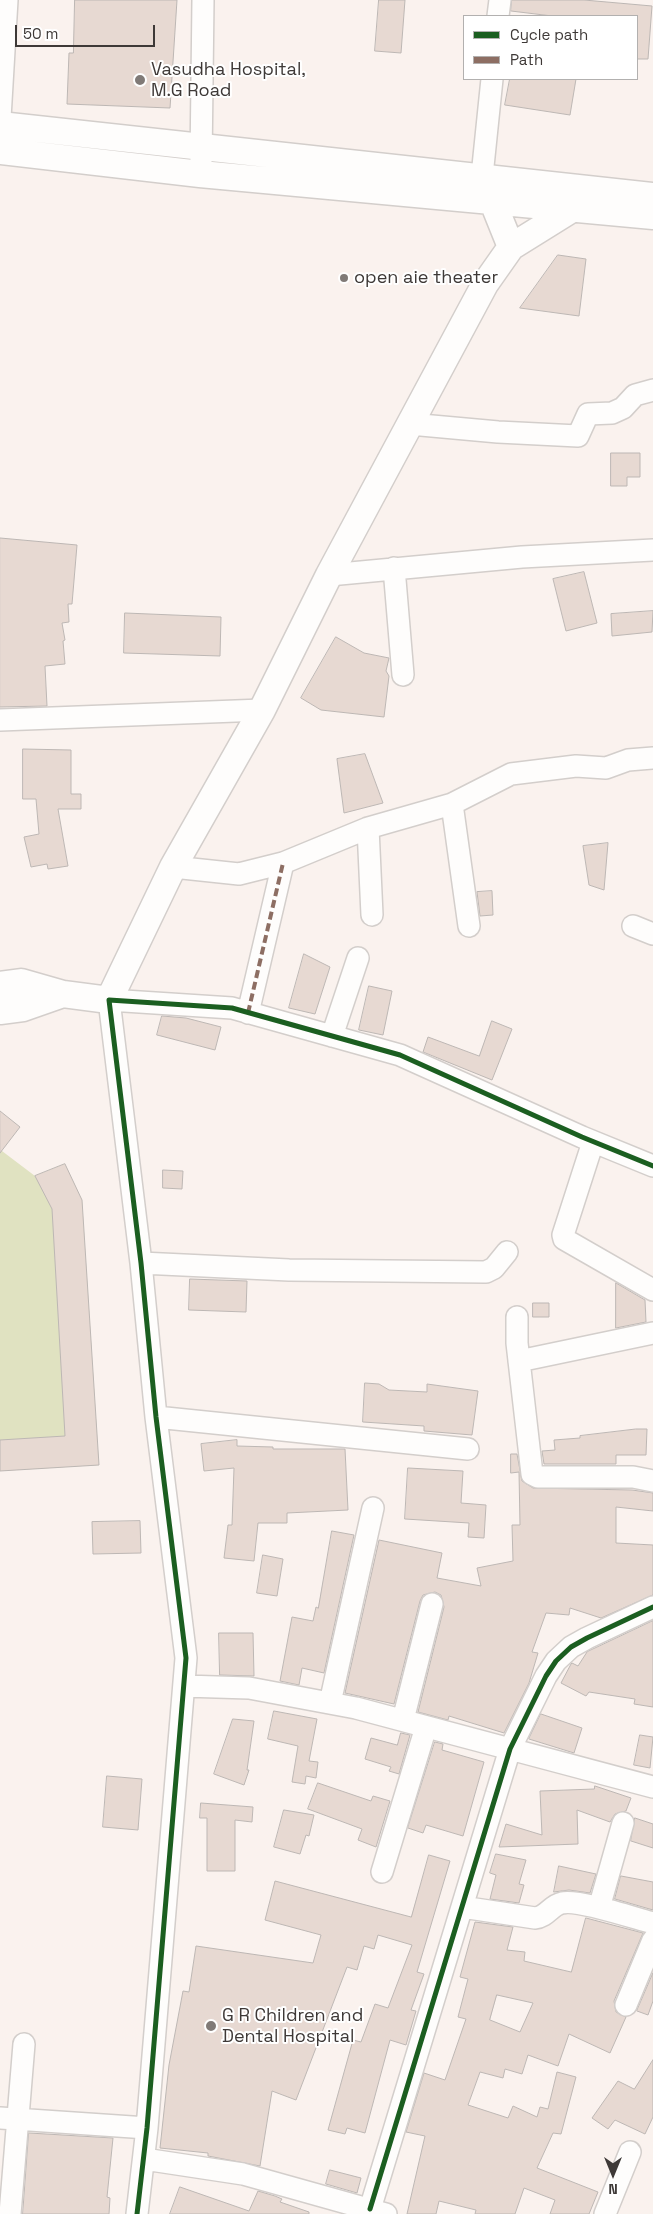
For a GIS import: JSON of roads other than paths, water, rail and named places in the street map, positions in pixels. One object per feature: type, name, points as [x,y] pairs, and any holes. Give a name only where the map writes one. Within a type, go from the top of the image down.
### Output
[{"type":"main road","points":[[0,125],[653,196]]},
{"type":"main road","points":[[0,151],[200,174],[653,216]]},
{"type":"main road","points":[[482,176],[511,247]]},
{"type":"main road","points":[[0,985],[21,982],[63,994],[109,1000],[173,867],[262,710],[329,575],[485,284],[511,247],[601,190]]},
{"type":"main road","points":[[0,1011],[23,1008],[63,994]]},
{"type":"street","points":[[0,118],[7,0]]},
{"type":"street","points":[[200,174],[202,148],[203,0]]},
{"type":"street","points":[[498,15],[500,0]]},
{"type":"street","points":[[482,176],[492,80]]},
{"type":"street","points":[[410,424],[578,436],[588,414],[612,413],[623,408],[635,395],[653,390]]},
{"type":"street","points":[[329,575],[522,557],[653,550]]},
{"type":"street","points":[[394,568],[403,674]]},
{"type":"street","points":[[0,720],[262,710]]},
{"type":"street","points":[[173,867],[239,874],[283,863],[368,828],[452,804],[511,774],[576,766],[606,768],[628,760],[653,758]]},
{"type":"street","points":[[452,804],[469,926]]},
{"type":"street","points":[[368,828],[372,915]]},
{"type":"street","points":[[248,1013],[283,863]]},
{"type":"street","points":[[633,926],[653,934]]},
{"type":"street","points":[[332,1036],[358,958]]},
{"type":"street","points":[[137,2214],[147,2128],[186,1658],[156,1417],[141,1263],[109,1000],[232,1008],[400,1055],[594,1142],[653,1166]]},
{"type":"street","points":[[594,1142],[563,1235],[564,1239],[653,1290]]},
{"type":"street","points":[[141,1263],[288,1270],[486,1272],[494,1268],[507,1252]]},
{"type":"street","points":[[517,1316],[518,1361],[531,1470],[535,1476],[633,1477],[653,1481]]},
{"type":"street","points":[[518,1361],[653,1333]]},
{"type":"street","points":[[156,1417],[468,1449]]},
{"type":"street","points":[[330,1703],[373,1508]]},
{"type":"street","points":[[402,1720],[432,1604]]},
{"type":"street","points":[[144,2159],[243,2174],[378,2211],[462,1907],[510,1749],[546,1676],[556,1661],[571,1647],[587,1638],[653,1607]]},
{"type":"street","points":[[184,1686],[250,1688],[330,1703],[402,1720],[653,1787]]},
{"type":"street","points":[[382,1872],[426,1727]]},
{"type":"street","points":[[599,1908],[624,1823]]},
{"type":"street","points":[[462,1907],[541,1918],[559,1903],[564,1902],[599,1908],[653,1923]]},
{"type":"street","points":[[626,2005],[653,1940]]},
{"type":"street","points":[[10,2214],[9,2118],[24,2044]]},
{"type":"street","points":[[9,2118],[147,2128]]},
{"type":"street","points":[[604,2214],[630,2152]]},
{"type":"place","name":"Vasudha Hospital, M.G Road","points":[[140,80]]},
{"type":"place","name":"open aie theater","points":[[344,278]]},
{"type":"place","name":"G R Children and Dental Hospital","points":[[211,2026]]}]
